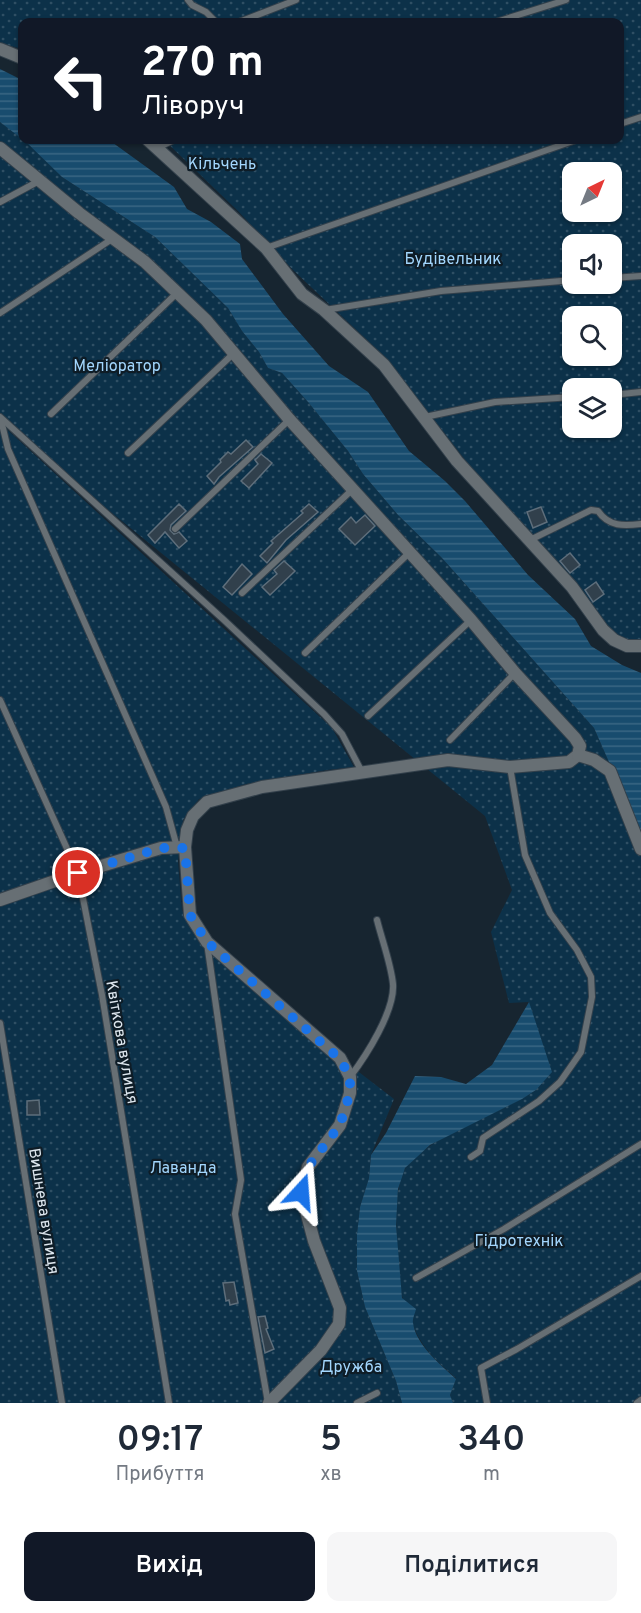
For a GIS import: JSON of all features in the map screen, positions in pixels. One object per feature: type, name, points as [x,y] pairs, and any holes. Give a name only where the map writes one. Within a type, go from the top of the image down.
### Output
[{"type":"street","points":[[0,49],[18,56]]},
{"type":"street","points":[[153,144],[266,248],[303,294],[384,364],[457,461],[572,587],[603,630],[614,640],[627,646],[641,646]]},
{"type":"street","points":[[3,153],[112,239],[145,262],[206,320],[289,419],[471,620],[580,746],[578,755],[569,762],[510,767],[448,760],[262,787],[207,802],[193,816],[181,847],[190,915],[207,942],[340,1059],[350,1077],[350,1093],[340,1125],[308,1167],[301,1192],[314,1241],[340,1308],[339,1323],[321,1350],[268,1403]]},
{"type":"street","points":[[578,755],[594,760],[610,771],[641,849]]},
{"type":"street","points":[[0,900],[161,848],[181,847]]},
{"type":"lane","points":[[188,0],[212,18]]},
{"type":"lane","points":[[249,18],[296,0]]},
{"type":"lane","points":[[509,18],[566,0]]},
{"type":"lane","points":[[624,123],[641,117]]},
{"type":"lane","points":[[266,248],[565,144]]},
{"type":"lane","points":[[0,202],[40,180]]},
{"type":"lane","points":[[0,313],[112,239]]},
{"type":"lane","points":[[622,277],[641,276]]},
{"type":"lane","points":[[324,310],[441,291],[562,281]]},
{"type":"lane","points":[[51,414],[178,292]]},
{"type":"lane","points":[[128,453],[233,354]]},
{"type":"lane","points":[[622,394],[641,392]]},
{"type":"lane","points":[[425,417],[495,402],[562,398]]},
{"type":"lane","points":[[1,418],[324,714],[342,734],[362,772]]},
{"type":"lane","points":[[1,418],[8,449],[166,807],[181,847]]},
{"type":"lane","points":[[175,530],[289,419]]},
{"type":"lane","points":[[242,593],[353,488]]},
{"type":"lane","points":[[530,540],[591,510],[598,511],[612,524],[627,526],[641,524]]},
{"type":"lane","points":[[305,653],[410,552]]},
{"type":"lane","points":[[368,716],[471,620]]},
{"type":"lane","points":[[450,740],[515,673]]},
{"type":"lane","name":"Квіткова вулиця","points":[[0,700],[78,873],[102,995],[169,1403]]},
{"type":"lane","points":[[471,1157],[480,1151],[483,1138],[539,1101],[560,1082],[580,1052],[592,997],[591,977],[577,950],[550,913],[525,855],[510,767]]},
{"type":"lane","points":[[350,1077],[368,1052],[386,1018],[393,986],[377,920]]},
{"type":"lane","points":[[207,942],[241,1180],[235,1214],[268,1403]]},
{"type":"lane","name":"Вишнева вулиця","points":[[0,1023],[62,1403]]},
{"type":"lane","points":[[416,1278],[504,1229],[641,1144]]},
{"type":"lane","points":[[487,1403],[481,1368],[593,1306],[641,1276]]},
{"type":"lane","points":[[357,1403],[377,1393]]},
{"type":"lane","points":[[637,1403],[641,1400]]},
{"type":"green space","name":"Будівельник","points":[[0,0],[641,0],[641,640],[624,642],[604,626],[480,479],[386,358],[293,270],[238,211],[168,144],[624,144],[624,18],[18,18],[18,48],[0,43]]},
{"type":"green space","points":[[0,122],[18,135],[18,144],[30,144],[62,177],[155,237],[228,308],[268,368],[282,373],[398,515],[442,558],[594,728],[641,835],[641,1403],[453,1403],[450,1395],[456,1378],[431,1355],[417,1335],[402,1296],[396,1228],[398,1191],[407,1166],[421,1153],[452,1132],[536,1090],[529,1002],[509,1003],[491,932],[512,890],[485,816],[0,422]]},
{"type":"green space","name":"Лаванда","points":[[0,423],[332,728],[354,767],[246,784],[199,799],[183,820],[178,861],[182,910],[199,941],[286,1016],[394,1099],[371,1155],[369,1178],[360,1207],[357,1271],[365,1307],[396,1381],[402,1403],[0,1403]]},
{"type":"shaded area","points":[[0,69],[18,78],[18,136],[0,122]]},
{"type":"shaded area","points":[[28,144],[115,144],[174,187],[187,209],[211,222],[240,244],[242,259],[283,314],[329,366],[368,392],[409,451],[465,501],[528,575],[575,619],[591,646],[622,665],[641,673],[641,835],[594,728],[442,558],[398,515],[282,373],[268,368],[228,308],[155,237],[62,177]]},
{"type":"shaded area","points":[[529,1002],[552,1072],[536,1090],[522,1099],[430,1145],[405,1168],[398,1189],[396,1225],[402,1298],[416,1309],[413,1321],[415,1331],[424,1347],[456,1379],[450,1395],[453,1403],[402,1403],[396,1381],[365,1307],[357,1271],[360,1207],[369,1178],[371,1155],[386,1133],[415,1076],[441,1077],[466,1084],[492,1065]]},
{"type":"building","points":[[246,440],[253,447],[214,484],[207,476],[228,452],[231,454]]},
{"type":"building","points":[[261,454],[272,463],[249,488],[241,481],[258,464],[255,460]]},
{"type":"building","points":[[179,504],[186,511],[171,525],[170,530],[174,534],[179,532],[187,541],[179,548],[165,532],[155,543],[148,535]]},
{"type":"building","points":[[309,504],[318,512],[286,540],[267,563],[260,556],[273,543],[271,541],[303,513],[301,511]]},
{"type":"building","points":[[541,507],[547,522],[533,528],[527,512]]},
{"type":"building","points":[[365,515],[375,526],[355,545],[339,529],[351,517],[356,523]]},
{"type":"building","points":[[570,553],[580,565],[570,573],[560,561]]},
{"type":"building","points":[[284,561],[295,571],[270,595],[262,587],[277,574],[274,570]]},
{"type":"building","points":[[242,564],[252,574],[232,595],[223,587]]},
{"type":"building","points":[[596,582],[604,594],[593,602],[585,590]]},
{"type":"building","points":[[39,1100],[40,1115],[27,1115],[27,1101]]},
{"type":"building","points":[[234,1282],[238,1303],[230,1305],[229,1300],[226,1301],[223,1283]]},
{"type":"building","points":[[265,1316],[268,1328],[266,1329],[274,1349],[265,1353],[258,1317]]},
{"type":"route","points":[[78,873],[161,848],[185,848],[190,915],[207,942],[340,1059],[350,1077],[350,1093],[340,1125],[308,1167],[301,1192]]},
{"type":"park label","name":"Кільчень","points":[[222,163]]},
{"type":"park label","name":"Меліоратор","points":[[117,365]]},
{"type":"park label","name":"Гідротехнік","points":[[519,1240]]},
{"type":"park label","name":"Дружба","points":[[351,1366]]}]
